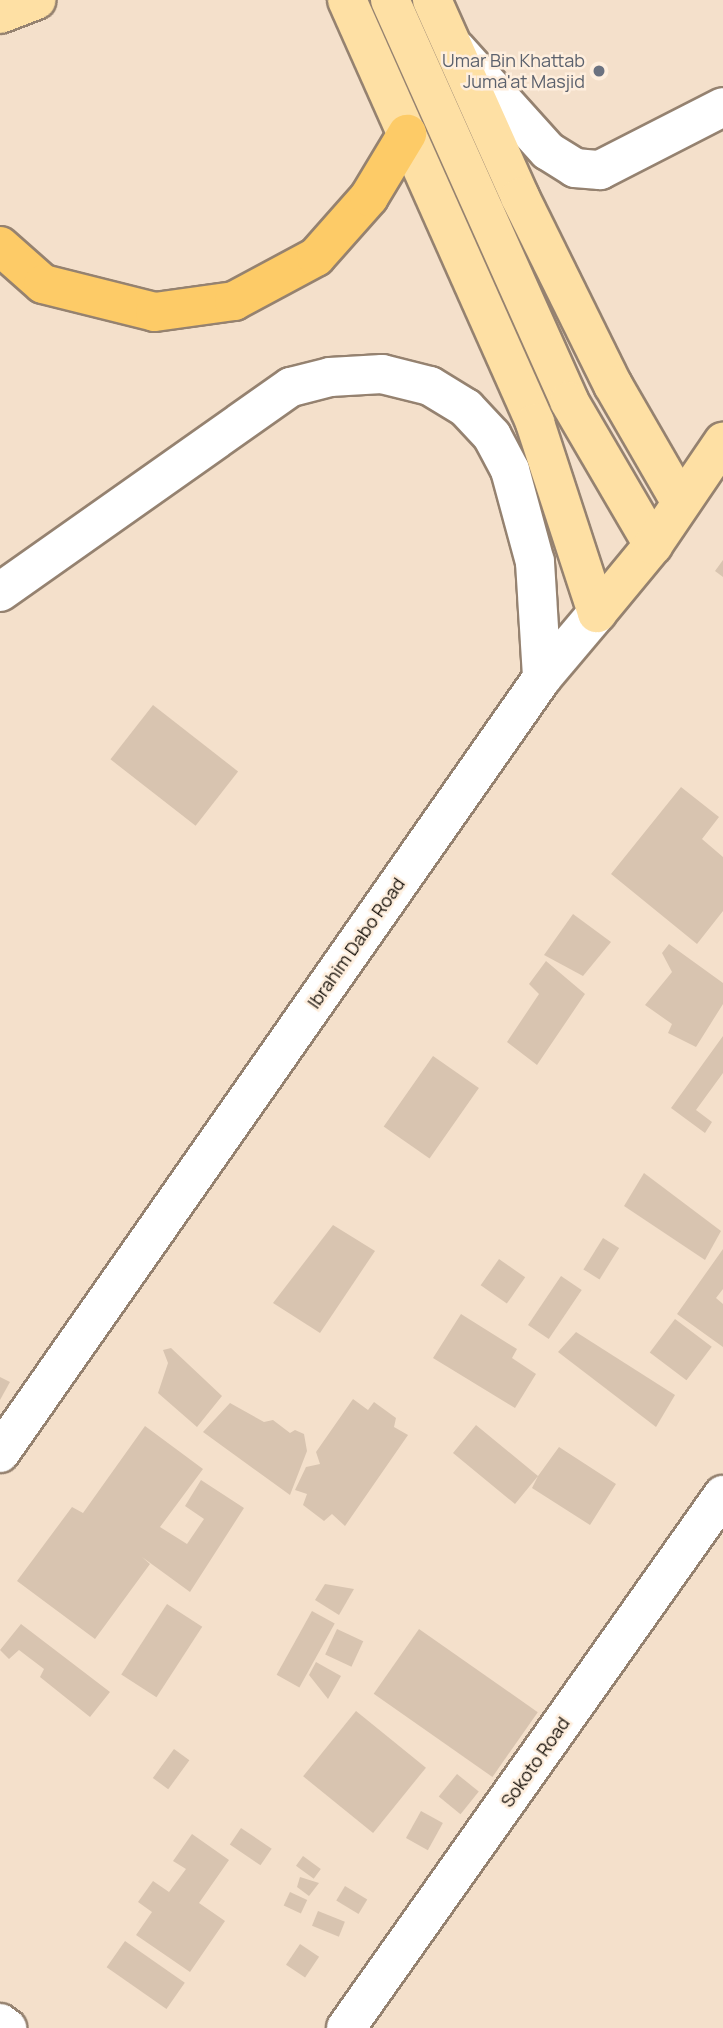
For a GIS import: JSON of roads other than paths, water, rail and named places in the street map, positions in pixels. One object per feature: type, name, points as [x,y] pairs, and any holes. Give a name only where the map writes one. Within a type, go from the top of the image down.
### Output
[{"type":"highway","points":[[0,246],[43,284],[155,312],[234,301],[316,257],[369,197],[407,134]]},
{"type":"main road","points":[[0,15],[36,0]]},
{"type":"main road","points":[[347,0],[536,423],[597,613]]},
{"type":"main road","points":[[390,0],[569,401],[653,545]]},
{"type":"main road","points":[[432,0],[520,197],[613,385],[681,503]]},
{"type":"main road","name":"Ibrahim Dabo Road","points":[[597,613],[653,545],[723,442]]},
{"type":"street","points":[[452,45],[548,151],[575,168],[600,170],[723,107]]},
{"type":"street","points":[[0,593],[291,387],[330,377],[382,374],[430,386],[466,408],[492,436],[504,459],[535,562],[542,678]]},
{"type":"street","name":"Ibrahim Dabo Road","points":[[0,1453],[542,678],[597,613]]},
{"type":"street","name":"Sokoto Road","points":[[349,2027],[723,1495]]},
{"type":"street","points":[[0,2023],[7,2028]]},
{"type":"place","name":"Umar Bin Khattab Juma'at Masjid","points":[[599,71]]}]
